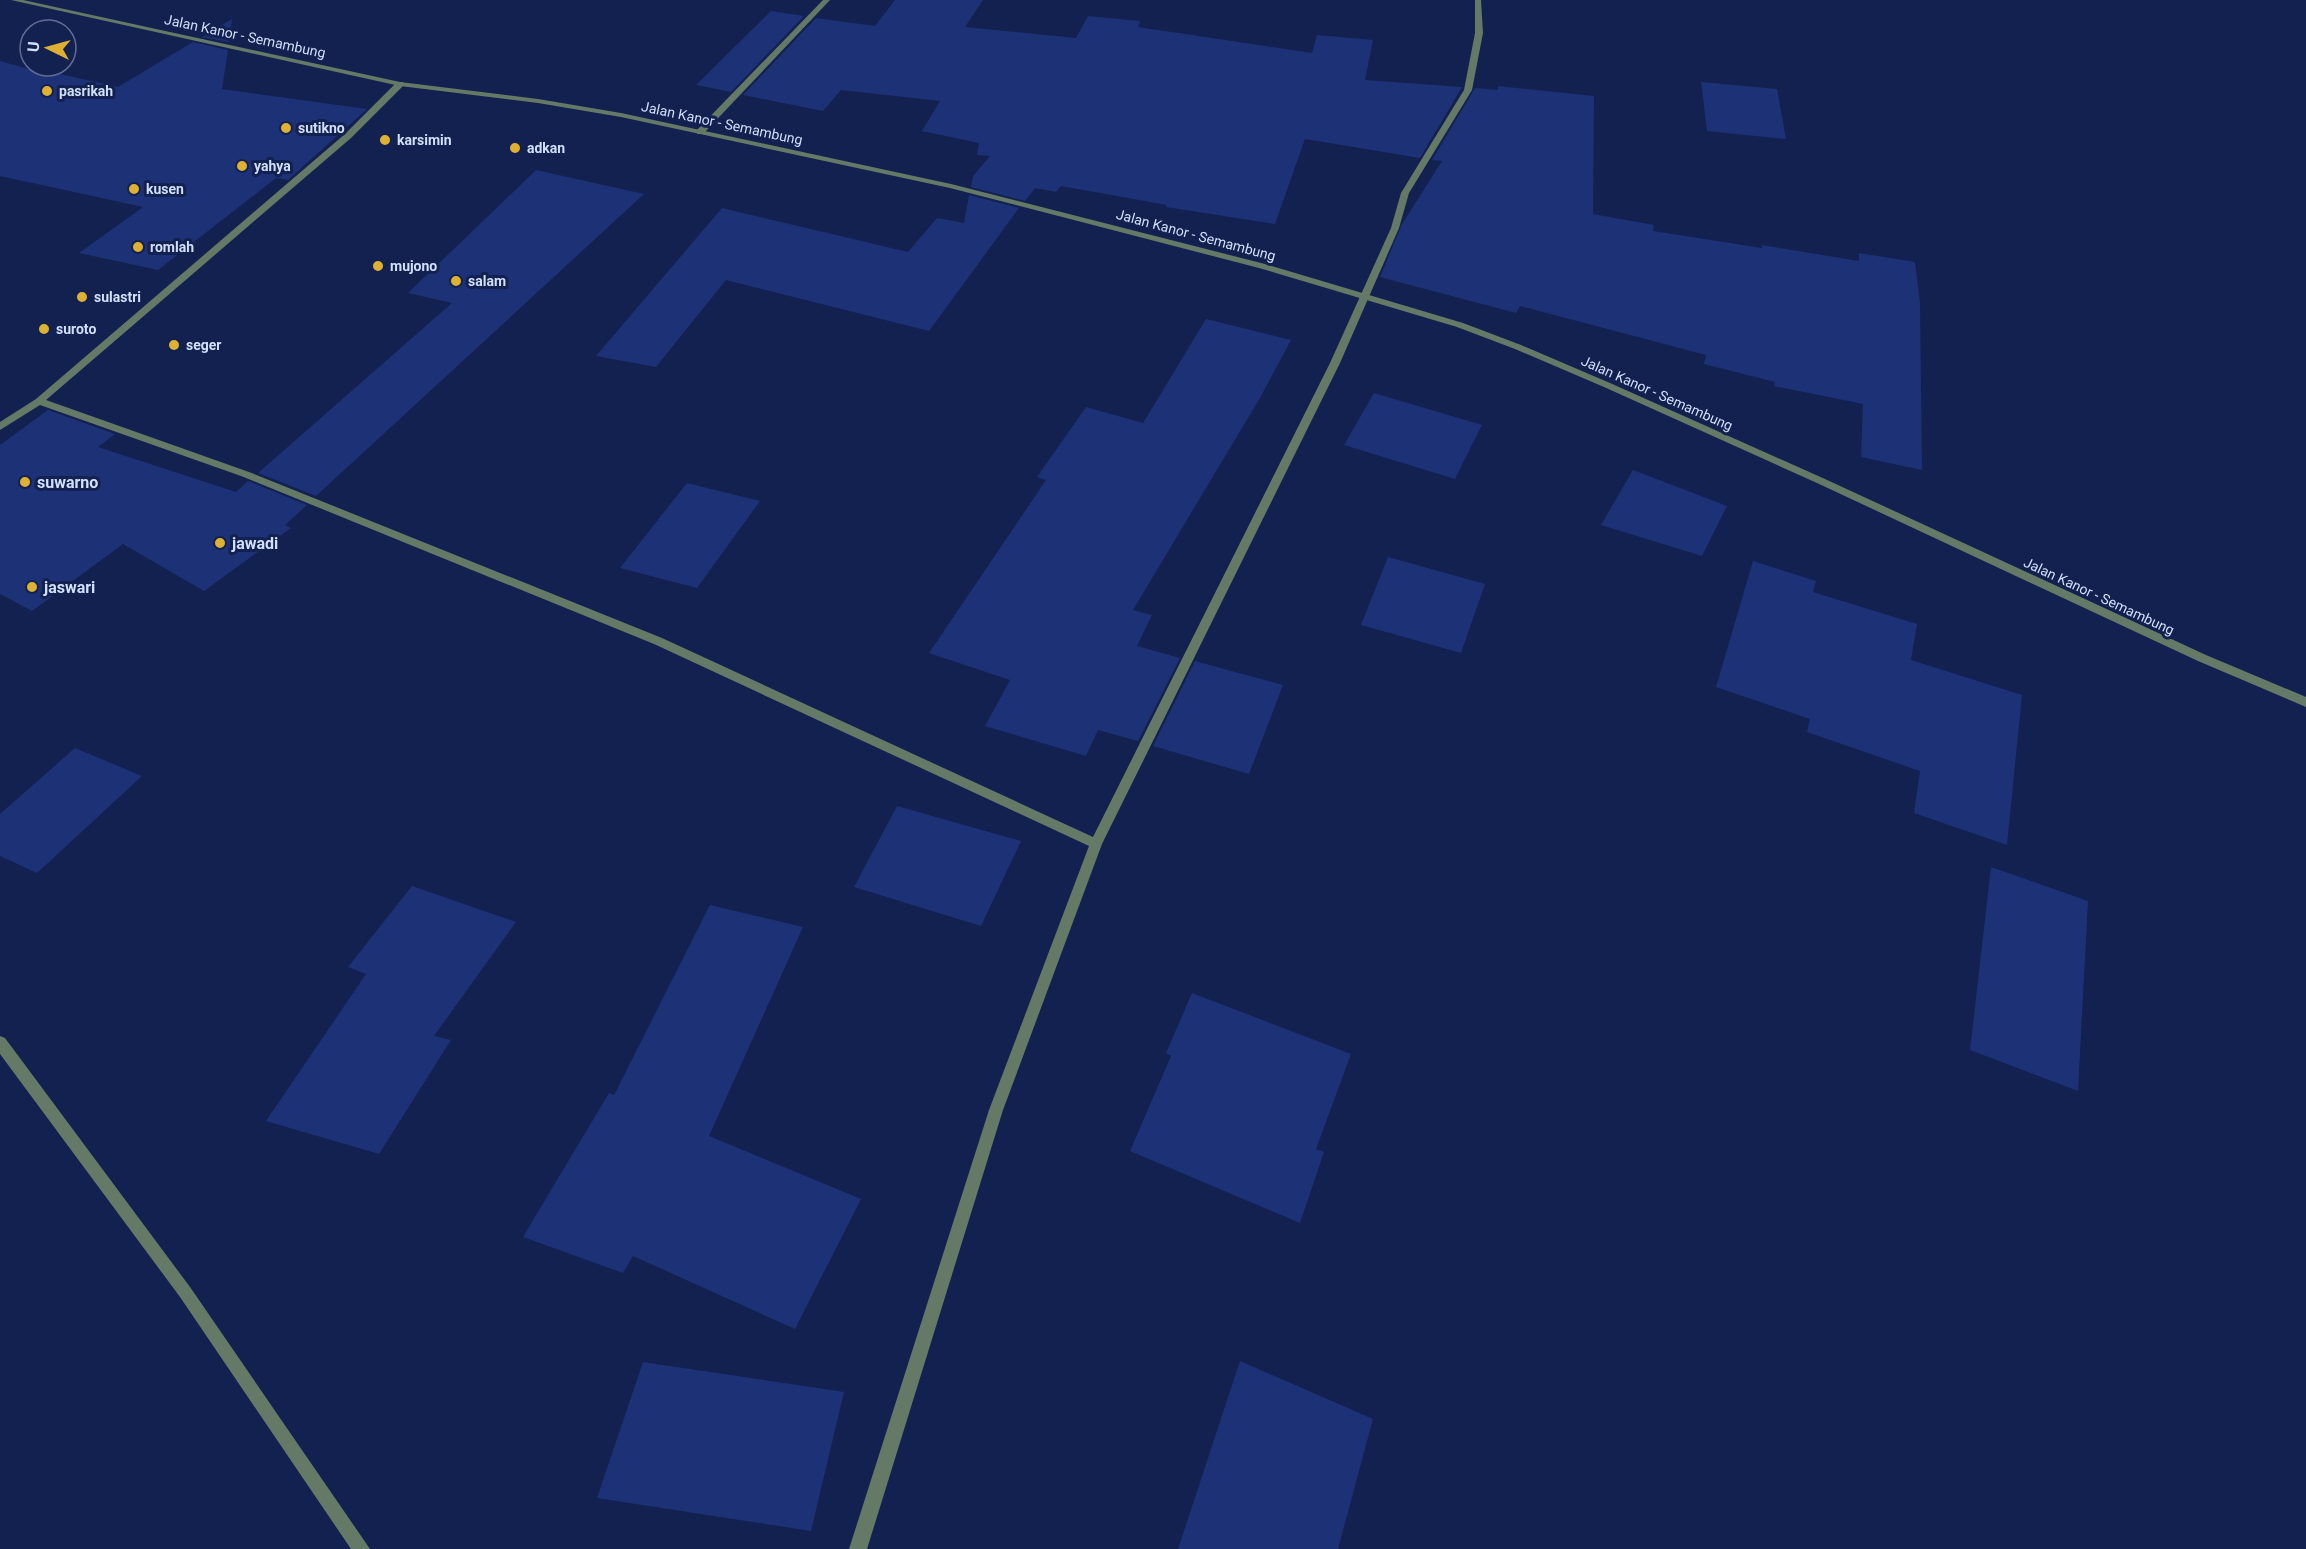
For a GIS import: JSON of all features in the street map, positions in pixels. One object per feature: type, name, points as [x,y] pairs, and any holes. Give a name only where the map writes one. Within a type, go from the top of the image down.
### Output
[{"type":"street","name":"Jalan Kanor - Semambung","points":[[14,0],[400,84],[538,101],[700,132],[951,186],[1262,266],[1460,325],[1597,381],[1821,481],[2202,658],[2306,702]]},
{"type":"street","points":[[700,132],[827,0]]},
{"type":"street","points":[[858,1549],[996,1110],[1096,844],[1358,315],[1395,228],[1405,193],[1468,90],[1479,33],[1478,0]]},
{"type":"street","points":[[0,427],[39,400],[348,135],[400,84]]},
{"type":"street","points":[[39,400],[245,474],[658,641],[1096,844]]},
{"type":"street","points":[[0,1043],[185,1292],[361,1549]]},
{"type":"building","points":[[895,0],[983,0],[965,27],[1076,38],[1088,16],[1140,21],[1138,27],[1312,53],[1317,35],[1373,40],[1365,80],[1462,87],[1420,158],[1305,139],[1275,224],[1166,207],[1167,205],[1061,186],[1056,192],[1035,188],[1025,201],[971,187],[973,176],[990,156],[977,155],[979,143],[922,131],[940,101],[841,90],[823,111],[743,95],[816,18],[875,26]]},
{"type":"building","points":[[771,11],[804,16],[731,92],[696,85]]},
{"type":"building","points":[[232,19],[229,42],[202,37]]},
{"type":"building","points":[[193,42],[228,50],[222,89],[367,109],[288,180],[276,178],[158,270],[79,253],[143,207],[0,176],[0,61],[18,66],[18,78],[78,78],[118,87]]},
{"type":"building","points":[[1701,82],[1777,89],[1786,139],[1707,131]]},
{"type":"building","points":[[1498,86],[1594,96],[1593,214],[1654,225],[1653,231],[1762,248],[1762,245],[1859,261],[1859,253],[1915,262],[1920,303],[1922,470],[1861,457],[1863,404],[1774,386],[1775,382],[1704,364],[1706,355],[1520,306],[1516,313],[1380,277],[1402,224],[1442,161],[1432,160],[1475,88],[1498,90]]},
{"type":"building","points":[[536,170],[644,194],[316,496],[258,473],[452,303],[408,293]]},
{"type":"building","points":[[969,195],[1019,208],[929,331],[726,280],[656,367],[596,356],[722,208],[908,252],[937,218],[964,223]]},
{"type":"building","points":[[1206,319],[1291,340],[1260,398],[1133,610],[1152,615],[1137,646],[1180,658],[1138,741],[1098,730],[1086,756],[985,726],[1010,680],[929,653],[1046,480],[1037,477],[1086,407],[1143,423]]},
{"type":"building","points":[[1374,393],[1482,425],[1455,479],[1344,445]]},
{"type":"building","points":[[48,410],[115,434],[98,447],[236,492],[248,481],[307,505],[285,525],[291,528],[204,591],[123,544],[32,611],[0,594],[0,445]]},
{"type":"building","points":[[1633,470],[1727,506],[1702,556],[1601,525]]},
{"type":"building","points":[[687,483],[760,501],[697,588],[620,568]]},
{"type":"building","points":[[1388,557],[1485,584],[1461,653],[1361,625]]},
{"type":"building","points":[[1753,561],[1816,581],[1813,592],[1917,624],[1911,660],[2022,695],[2007,845],[1914,813],[1920,771],[1807,732],[1810,719],[1716,687]]},
{"type":"building","points":[[1195,661],[1283,685],[1249,774],[1153,746]]},
{"type":"building","points":[[75,748],[142,776],[37,873],[0,856],[0,814]]},
{"type":"building","points":[[897,806],[1021,841],[981,926],[854,887]]},
{"type":"building","points":[[1991,867],[2088,901],[2078,1091],[1970,1050]]},
{"type":"building","points":[[412,886],[516,922],[434,1036],[451,1040],[379,1154],[266,1121],[366,974],[348,967]]},
{"type":"building","points":[[710,905],[803,927],[709,1136],[861,1199],[795,1329],[633,1256],[623,1273],[523,1237],[609,1093],[614,1095]]},
{"type":"building","points":[[1192,993],[1351,1054],[1316,1149],[1324,1152],[1300,1223],[1130,1151],[1171,1056],[1166,1053]]},
{"type":"building","points":[[1240,1361],[1373,1419],[1338,1549],[1178,1549]]},
{"type":"building","points":[[643,1362],[844,1392],[811,1531],[597,1498]]},
{"type":"place","name":"pasrikah","points":[[47,91]]},
{"type":"place","name":"sutikno","points":[[286,128]]},
{"type":"place","name":"karsimin","points":[[385,140]]},
{"type":"place","name":"adkan","points":[[515,148]]},
{"type":"place","name":"yahya","points":[[242,166]]},
{"type":"place","name":"kusen","points":[[134,189]]},
{"type":"place","name":"romlah","points":[[138,247]]},
{"type":"place","name":"mujono","points":[[378,266]]},
{"type":"place","name":"salam","points":[[456,281]]},
{"type":"place","name":"sulastri","points":[[82,297]]},
{"type":"place","name":"suroto","points":[[44,329]]},
{"type":"place","name":"seger","points":[[174,345]]},
{"type":"place","name":"suwarno","points":[[25,482]]},
{"type":"place","name":"jawadi","points":[[220,543]]},
{"type":"place","name":"jaswari","points":[[32,587]]}]
